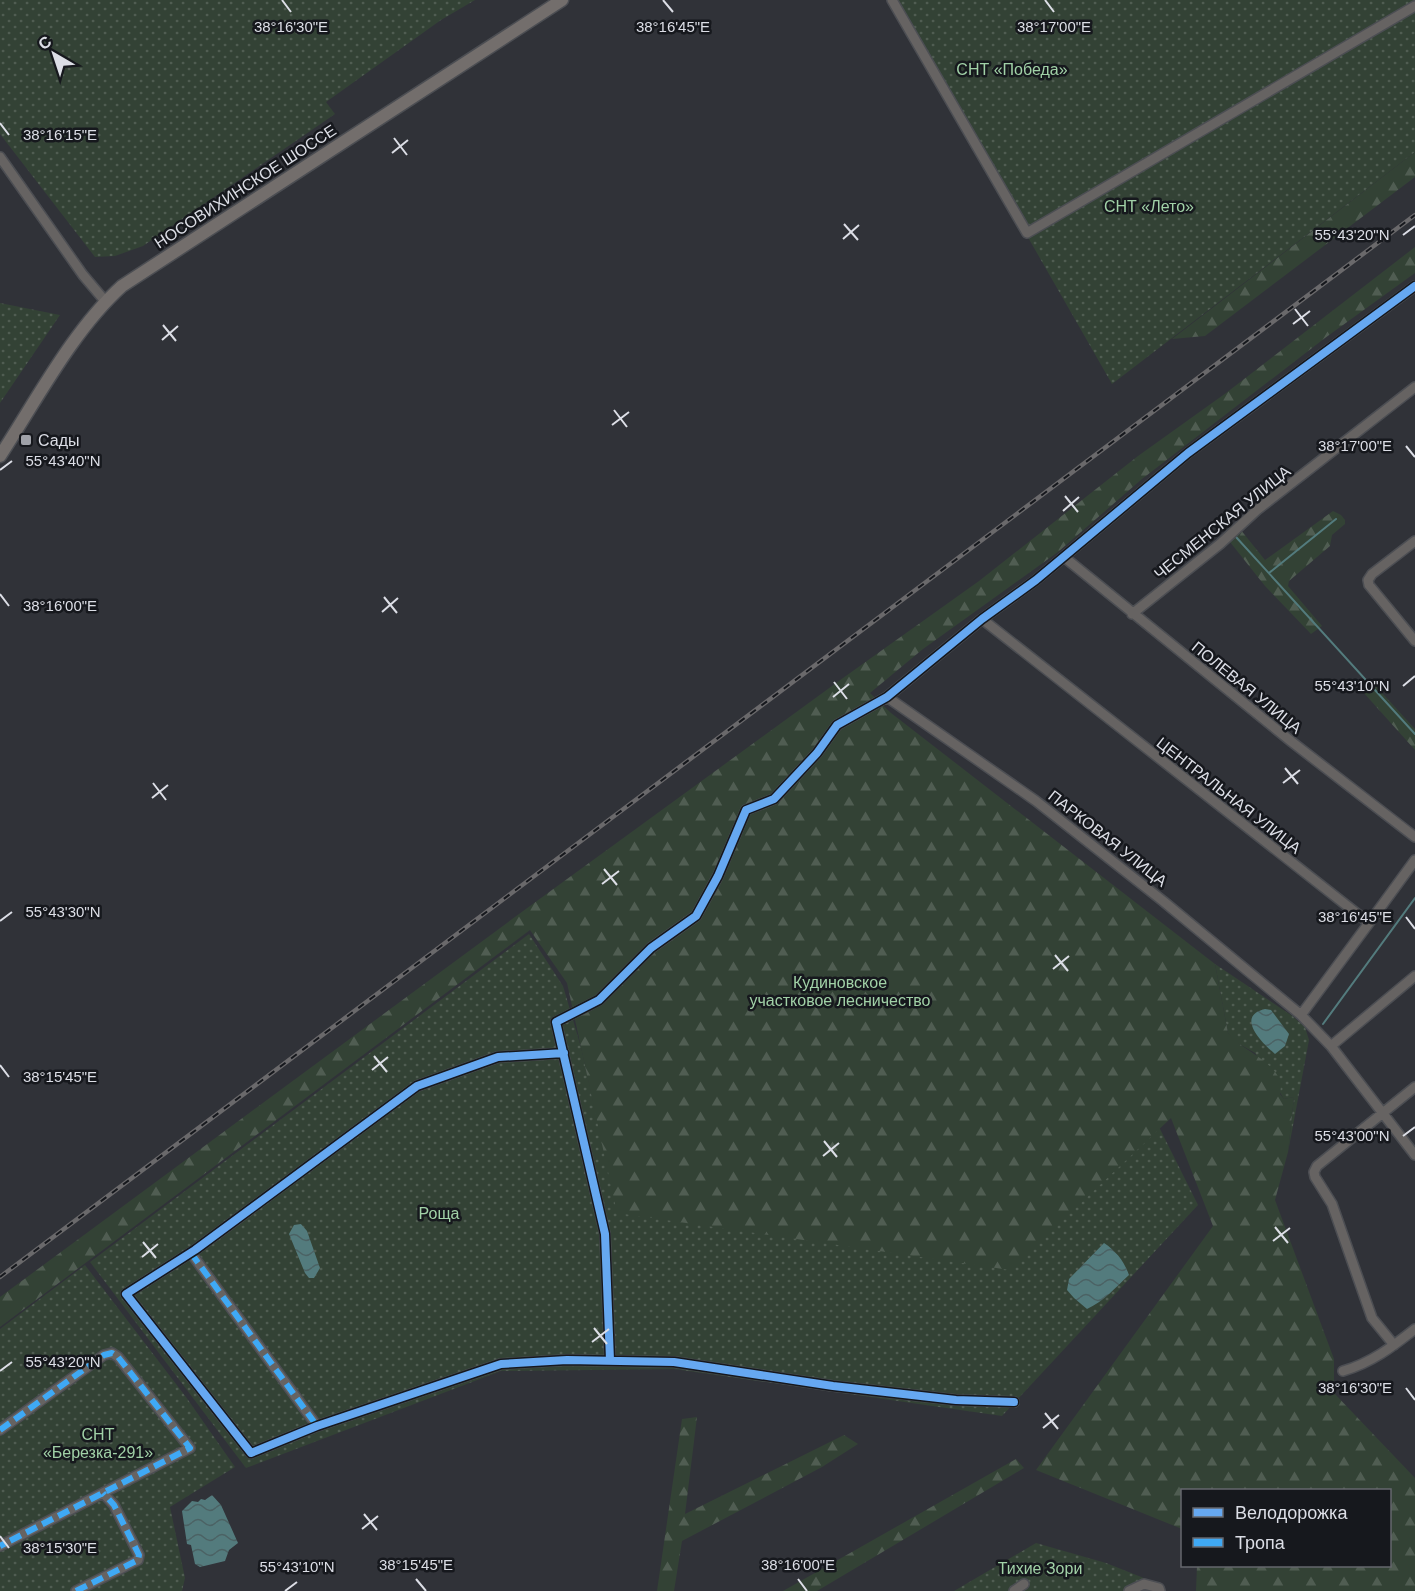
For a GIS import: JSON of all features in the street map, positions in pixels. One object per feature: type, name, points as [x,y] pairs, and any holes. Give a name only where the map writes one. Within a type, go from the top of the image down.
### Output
[{"type":"main road","name":"НОСОВИХИНСКОЕ ШОССЕ","points":[[0,456],[73,344],[105,301],[142,272],[562,0]]},
{"type":"street","points":[[892,0],[1027,233],[1415,6]]},
{"type":"street","points":[[0,157],[83,274],[105,301]]},
{"type":"street","points":[[610,1360],[605,1234],[556,1022],[599,1000],[651,948],[696,916],[718,876],[746,810],[774,799],[817,753],[837,725],[887,697],[982,619],[1036,580],[1188,453],[1415,285]]},
{"type":"street","name":"ЧЕСМЕНСКАЯ УЛИЦА","points":[[1132,614],[1220,544],[1250,516],[1415,387]]},
{"type":"street","points":[[1415,541],[1372,574],[1368,580],[1369,585],[1415,641]]},
{"type":"street","name":"ПОЛЕВАЯ УЛИЦА","points":[[1064,556],[1132,614],[1415,837]]},
{"type":"street","name":"ЦЕНТРАЛЬНАЯ УЛИЦА","points":[[982,619],[1369,923]]},
{"type":"street","name":"ПАРКОВАЯ УЛИЦА","points":[[887,697],[1036,801],[1163,901],[1301,1015],[1331,1046],[1415,1155]]},
{"type":"street","points":[[1301,1015],[1415,860]]},
{"type":"street","points":[[1331,1046],[1415,976]]},
{"type":"street","points":[[564,1053],[498,1057],[417,1086],[191,1253],[126,1294],[251,1453],[317,1426],[501,1364],[567,1360],[674,1362],[833,1386],[956,1400],[1014,1402]]},
{"type":"street","points":[[1395,1345],[1372,1318],[1335,1211],[1314,1172],[1317,1166],[1415,1087]]},
{"type":"street","points":[[191,1253],[317,1426]]},
{"type":"street","points":[[1343,1371],[1377,1357],[1415,1329]]},
{"type":"street","points":[[0,1430],[104,1355],[112,1353],[118,1357],[190,1448],[0,1546]]},
{"type":"street","points":[[76,1591],[138,1560],[139,1555],[114,1505],[104,1493]]},
{"type":"street","points":[[1014,1591],[1024,1584]]},
{"type":"street","points":[[1129,1591],[1144,1584],[1159,1588],[1160,1591]]},
{"type":"green space","points":[[0,0],[475,0],[441,20],[326,102],[335,114],[143,246],[115,256],[95,257],[0,134]]},
{"type":"green space","name":"СНТ «Лето»","points":[[892,0],[1415,0],[1415,152],[1112,384]]},
{"type":"green space","points":[[1415,152],[1415,177],[1205,336],[1172,339]]},
{"type":"green space","name":"Кудиновское участковое лесничество","points":[[1415,247],[1415,273],[1325,338],[1142,479],[1058,552],[923,649],[870,693],[891,713],[1215,964],[1228,1033],[1271,1067],[1277,1075],[1280,1094],[1284,1099],[1294,1097],[1288,1152],[1275,1200],[1334,1359],[1334,1393],[1415,1478],[1415,1591],[1196,1591],[1197,1567],[1391,1567],[1391,1489],[1181,1489],[1181,1529],[1036,1470],[1213,1226],[1171,1118],[1010,1270],[617,1213],[567,983],[530,930],[0,1327],[0,1297],[519,914],[979,581],[1138,456],[1226,393]]},
{"type":"green space","points":[[0,303],[60,315],[0,403]]},
{"type":"green space","points":[[1333,511],[1341,515],[1345,524],[1332,535],[1330,546],[1289,581],[1288,586],[1322,626],[1311,634],[1265,586],[1230,542],[1230,538],[1240,529],[1265,560]]},
{"type":"green space","points":[[1373,683],[1415,729],[1415,750],[1363,692]]},
{"type":"green space","name":"Роща","points":[[529,934],[563,986],[581,1047],[618,1213],[1154,1117],[1198,1205],[1002,1416],[674,1369],[501,1371],[246,1468],[90,1262]]},
{"type":"green space","points":[[1215,964],[1291,1015],[1305,1027],[1309,1040],[1288,1152],[1294,1097],[1284,1099],[1255,1053],[1234,1041],[1228,1033]]},
{"type":"green space","name":"СНТ «Березка-291»","points":[[85,1265],[186,1397],[235,1467],[170,1507],[185,1578],[182,1591],[0,1591],[0,1329]]},
{"type":"green space","points":[[697,1417],[685,1514],[844,1435],[858,1444],[822,1467],[682,1541],[674,1591],[657,1591],[682,1419]]},
{"type":"green space","points":[[1016,1459],[1024,1468],[817,1591],[783,1591]]},
{"type":"green space","name":"Тихие Зори","points":[[1036,1543],[1106,1563],[1159,1584],[1164,1591],[954,1591]]},
{"type":"water","points":[[1271,1010],[1289,1034],[1285,1046],[1275,1054],[1258,1037],[1252,1023],[1252,1017],[1256,1012]]},
{"type":"water","points":[[301,1224],[307,1231],[320,1268],[314,1278],[309,1278],[305,1273],[289,1234],[294,1225]]},
{"type":"water","points":[[1104,1243],[1119,1257],[1129,1275],[1104,1298],[1087,1309],[1067,1290],[1069,1279]]},
{"type":"water","points":[[212,1495],[221,1505],[238,1543],[229,1550],[225,1561],[200,1567],[195,1564],[191,1545],[187,1544],[182,1511],[192,1501],[205,1500]]},
{"type":"waterway","points":[[1269,573],[1336,519]]},
{"type":"waterway","points":[[1236,537],[1415,734]]},
{"type":"waterway","points":[[1323,1024],[1415,898]]},
{"type":"railway","points":[[0,1277],[1415,215]]},
{"type":"marked path","points":[[191,1253],[317,1426]]},
{"type":"marked path","points":[[0,1430],[104,1355],[112,1353],[118,1357],[190,1448],[0,1546]]},
{"type":"marked path","points":[[76,1591],[138,1560],[139,1555],[114,1505],[103,1493]]},
{"type":"cycle path","points":[[610,1360],[605,1234],[556,1022],[599,1000],[651,948],[696,916],[718,876],[746,810],[774,799],[817,753],[837,725],[887,697],[982,619],[1036,580],[1188,453],[1415,286]]},
{"type":"cycle path","points":[[564,1053],[498,1057],[417,1086],[195,1250],[126,1294],[251,1453],[317,1426],[501,1364],[567,1360],[674,1362],[833,1386],[956,1400],[1014,1402]]},
{"type":"place","name":"Сады","points":[[26,440]]},
{"type":"park label","name":"СНТ «Победа»","points":[[1012,69]]}]
